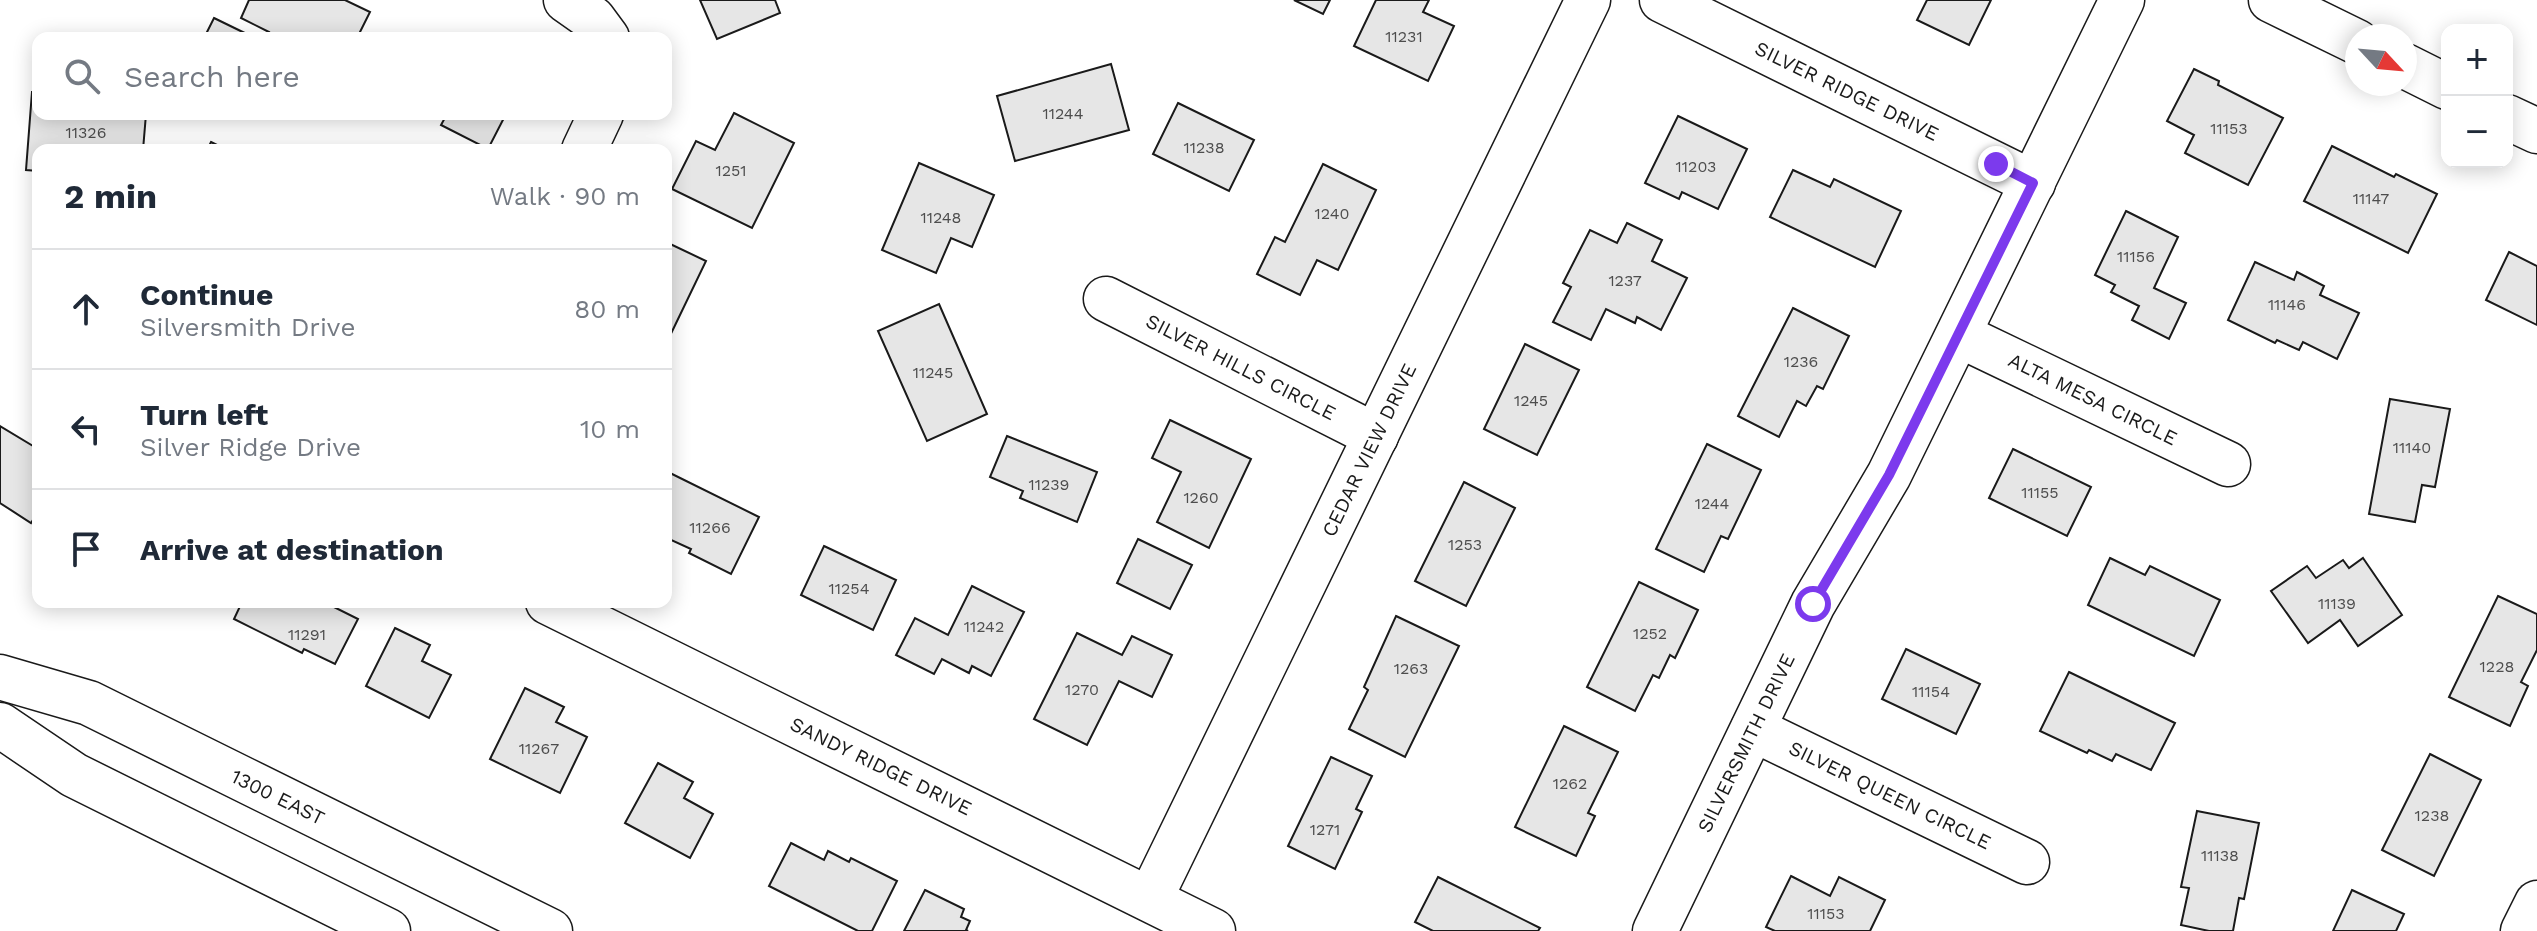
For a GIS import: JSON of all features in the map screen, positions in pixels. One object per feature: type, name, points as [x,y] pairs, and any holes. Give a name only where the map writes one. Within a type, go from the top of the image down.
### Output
[{"type":"street","points":[[566,0],[593,19],[603,32]]},
{"type":"street","name":"CEDAR VIEW DRIVE","points":[[1150,899],[1588,0]]},
{"type":"street","name":"SILVER RIDGE DRIVE","points":[[1662,0],[2033,183]]},
{"type":"street","name":"SILVERSMITH DRIVE","points":[[1655,931],[1813,604],[1889,475],[2122,0]]},
{"type":"street","points":[[2271,0],[2345,36]]},
{"type":"street","points":[[2417,72],[2441,84]]},
{"type":"street","points":[[587,144],[598,120]]},
{"type":"street","points":[[2513,120],[2537,131]]},
{"type":"street","name":"SILVER HILLS CIRCLE","points":[[1106,299],[1376,436]]},
{"type":"street","name":"ALTA MESA CIRCLE","points":[[1959,335],[2228,464]]},
{"type":"street","name":"SANDY RIDGE DRIVE","points":[[560,608],[1213,931]]},
{"type":"street","name":"1300 EAST","points":[[0,677],[89,703],[550,931]]},
{"type":"street","points":[[0,725],[74,775],[388,931]]},
{"type":"street","name":"SILVER QUEEN CIRCLE","points":[[1753,729],[2027,862]]},
{"type":"street","points":[[2523,931],[2537,903]]},
{"type":"building","points":[[249,0],[345,0],[370,12],[360,32],[269,32],[241,18]]},
{"type":"building","points":[[700,0],[775,0],[780,13],[717,39]]},
{"type":"building","points":[[1294,0],[1330,0],[1323,14]]},
{"type":"building","points":[[1376,0],[1429,0],[1423,12],[1454,26],[1428,81],[1354,46]]},
{"type":"building","points":[[1927,0],[1991,0],[1969,45],[1917,20]]},
{"type":"building","points":[[214,18],[243,32],[207,32]]},
{"type":"building","points":[[1111,64],[1129,130],[1015,161],[997,96]]},
{"type":"building","points":[[2194,69],[2219,81],[2218,85],[2283,118],[2248,185],[2185,153],[2194,135],[2167,121]]},
{"type":"building","points":[[32,92],[32,120],[146,120],[144,144],[32,144],[32,170],[26,170]]},
{"type":"building","points":[[1178,103],[1254,140],[1229,191],[1153,154]]},
{"type":"building","points":[[734,113],[794,143],[752,228],[672,189],[696,141],[715,150]]},
{"type":"building","points":[[1678,116],[1747,149],[1718,209],[1682,192],[1679,199],[1645,183]]},
{"type":"building","points":[[444,120],[503,120],[491,144],[478,144],[441,125]]},
{"type":"building","points":[[2332,146],[2394,177],[2396,174],[2437,194],[2408,253],[2304,201]]},
{"type":"building","points":[[919,163],[994,195],[972,247],[951,238],[936,273],[882,250]]},
{"type":"building","points":[[1323,164],[1376,190],[1338,270],[1317,260],[1300,295],[1257,274],[1275,237],[1285,242]]},
{"type":"building","points":[[1793,170],[1830,187],[1834,179],[1901,211],[1875,267],[1770,217]]},
{"type":"building","points":[[2126,211],[2178,237],[2154,288],[2186,303],[2169,339],[2132,320],[2139,306],[2111,292],[2115,285],[2095,275]]},
{"type":"building","points":[[1627,223],[1662,240],[1652,261],[1687,278],[1661,330],[1637,317],[1635,323],[1606,309],[1591,340],[1553,322],[1571,287],[1563,283],[1590,230],[1617,243]]},
{"type":"building","points":[[672,245],[706,261],[672,332]]},
{"type":"building","points":[[2509,252],[2537,266],[2537,325],[2486,300]]},
{"type":"building","points":[[2255,262],[2294,280],[2297,272],[2324,286],[2320,295],[2359,313],[2337,359],[2303,342],[2299,350],[2277,340],[2275,343],[2228,320]]},
{"type":"building","points":[[939,304],[987,414],[927,441],[878,331]]},
{"type":"building","points":[[1793,308],[1849,336],[1823,389],[1817,386],[1806,406],[1797,401],[1779,437],[1738,416]]},
{"type":"building","points":[[1525,344],[1579,370],[1537,455],[1484,429]]},
{"type":"building","points":[[2390,399],[2450,409],[2435,487],[2422,485],[2415,522],[2369,514]]},
{"type":"building","points":[[1170,420],[1251,459],[1209,548],[1157,522],[1181,472],[1152,458]]},
{"type":"building","points":[[0,426],[32,445],[32,521],[0,503]]},
{"type":"building","points":[[1007,436],[1097,472],[1077,522],[1020,498],[1023,491],[990,477]]},
{"type":"building","points":[[1707,444],[1761,470],[1728,539],[1721,536],[1704,572],[1656,549]]},
{"type":"building","points":[[2013,449],[2091,487],[2067,536],[1989,498]]},
{"type":"building","points":[[672,474],[759,517],[731,574],[689,553],[691,549],[672,540]]},
{"type":"building","points":[[1464,482],[1515,508],[1466,606],[1415,581]]},
{"type":"building","points":[[1138,539],[1192,565],[1170,609],[1117,583]]},
{"type":"building","points":[[824,546],[896,580],[873,630],[801,595]]},
{"type":"building","points":[[2110,558],[2145,575],[2150,566],[2220,600],[2194,656],[2088,605]]},
{"type":"building","points":[[2363,558],[2402,615],[2358,646],[2340,620],[2308,643],[2271,591],[2307,566],[2316,578],[2343,560],[2349,568]]},
{"type":"building","points":[[1639,582],[1698,610],[1675,658],[1670,655],[1659,678],[1653,675],[1635,711],[1587,687]]},
{"type":"building","points":[[972,586],[1024,612],[991,676],[972,666],[969,673],[942,659],[934,674],[896,655],[915,618],[948,635]]},
{"type":"building","points":[[2498,596],[2537,614],[2537,650],[2521,682],[2528,686],[2510,726],[2449,697]]},
{"type":"building","points":[[239,608],[336,608],[358,619],[335,664],[304,649],[302,653],[234,619]]},
{"type":"building","points":[[1396,616],[1459,646],[1405,757],[1349,729],[1368,690],[1364,687]]},
{"type":"building","points":[[395,628],[430,645],[422,661],[451,675],[429,718],[366,686]]},
{"type":"building","points":[[1077,633],[1122,655],[1132,636],[1172,655],[1152,697],[1119,681],[1087,745],[1034,719]]},
{"type":"building","points":[[1906,649],[1980,684],[1956,734],[1882,699]]},
{"type":"building","points":[[2069,672],[2175,723],[2151,770],[2116,754],[2112,761],[2089,750],[2087,753],[2040,731]]},
{"type":"building","points":[[525,688],[564,707],[556,722],[587,737],[560,793],[490,759]]},
{"type":"building","points":[[1564,726],[1618,752],[1588,813],[1595,816],[1576,856],[1515,827]]},
{"type":"building","points":[[2430,754],[2481,780],[2434,876],[2382,850]]},
{"type":"building","points":[[1331,757],[1372,776],[1356,809],[1362,812],[1335,869],[1288,846]]},
{"type":"building","points":[[658,763],[693,782],[684,798],[713,814],[690,858],[625,823]]},
{"type":"building","points":[[2197,811],[2259,823],[2244,899],[2239,898],[2233,931],[2209,931],[2181,925],[2189,888],[2181,887]]},
{"type":"building","points":[[791,843],[824,860],[828,851],[849,862],[851,858],[897,881],[872,931],[858,931],[769,886]]},
{"type":"building","points":[[1791,876],[1830,896],[1839,877],[1885,900],[1870,931],[1775,931],[1766,927]]},
{"type":"building","points":[[1438,877],[1540,928],[1538,931],[1433,931],[1415,922]]},
{"type":"building","points":[[925,890],[964,909],[961,917],[970,921],[968,931],[904,931]]},
{"type":"building","points":[[2352,890],[2404,914],[2396,931],[2333,931]]},
{"type":"route","points":[[1813,604],[1889,475],[2033,183],[1996,164]]}]
